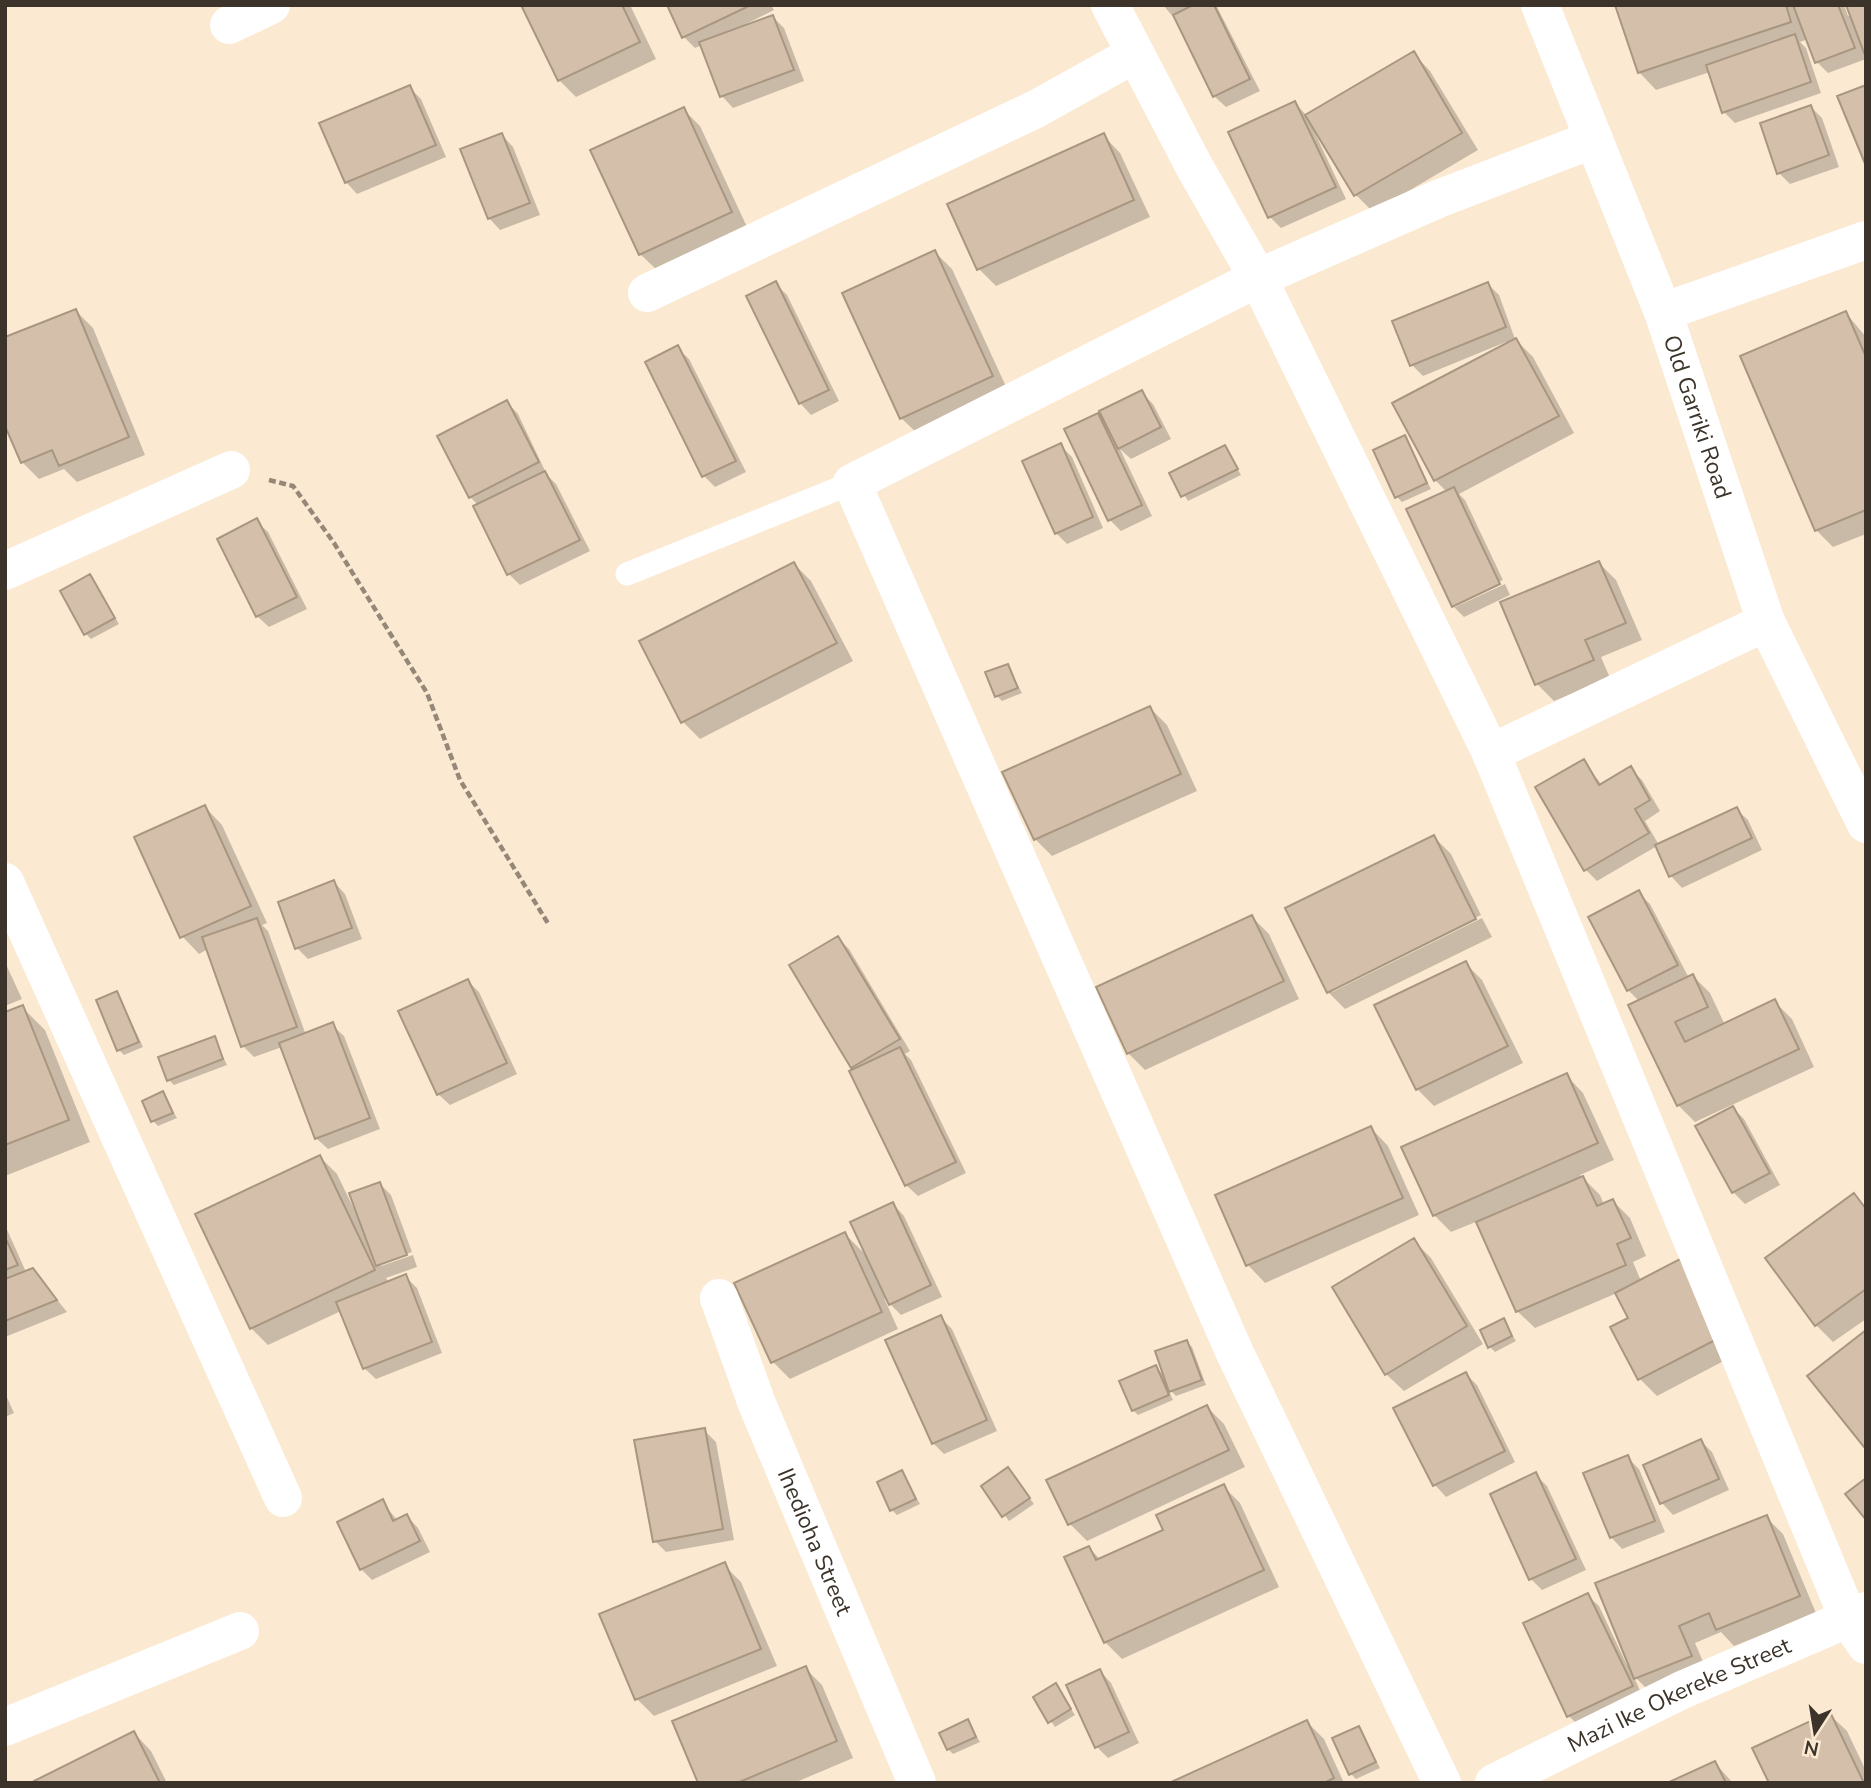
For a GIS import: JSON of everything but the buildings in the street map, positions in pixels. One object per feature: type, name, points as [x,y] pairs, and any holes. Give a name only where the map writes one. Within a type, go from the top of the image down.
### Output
[{"type":"street","points":[[229,25],[271,5]]},
{"type":"street","points":[[1110,5],[1133,55],[1258,278],[1491,752],[1860,1626]]},
{"type":"street","name":"Old Garriki Road","points":[[1540,5],[1663,312],[1766,622],[1866,824]]},
{"type":"street","points":[[647,293],[1036,109],[1133,55]]},
{"type":"street","points":[[1442,1783],[1234,1351],[852,483],[1258,278],[1438,199],[1594,139]]},
{"type":"street","points":[[1663,312],[1866,240]]},
{"type":"street","points":[[5,571],[231,470]]},
{"type":"street","points":[[1491,752],[1766,622]]},
{"type":"street","points":[[5,882],[283,1498]]},
{"type":"street","name":"Ihedioha Street","points":[[719,1298],[757,1404],[917,1783]]},
{"type":"street","name":"Mazi Ike Okereke Street","points":[[1494,1783],[1682,1690],[1860,1626]]},
{"type":"street","points":[[5,1727],[240,1631]]},
{"type":"lane","points":[[626,574],[852,483]]},
{"type":"path","points":[[231,470],[293,486],[334,543],[427,693],[460,780],[549,925]]}]
